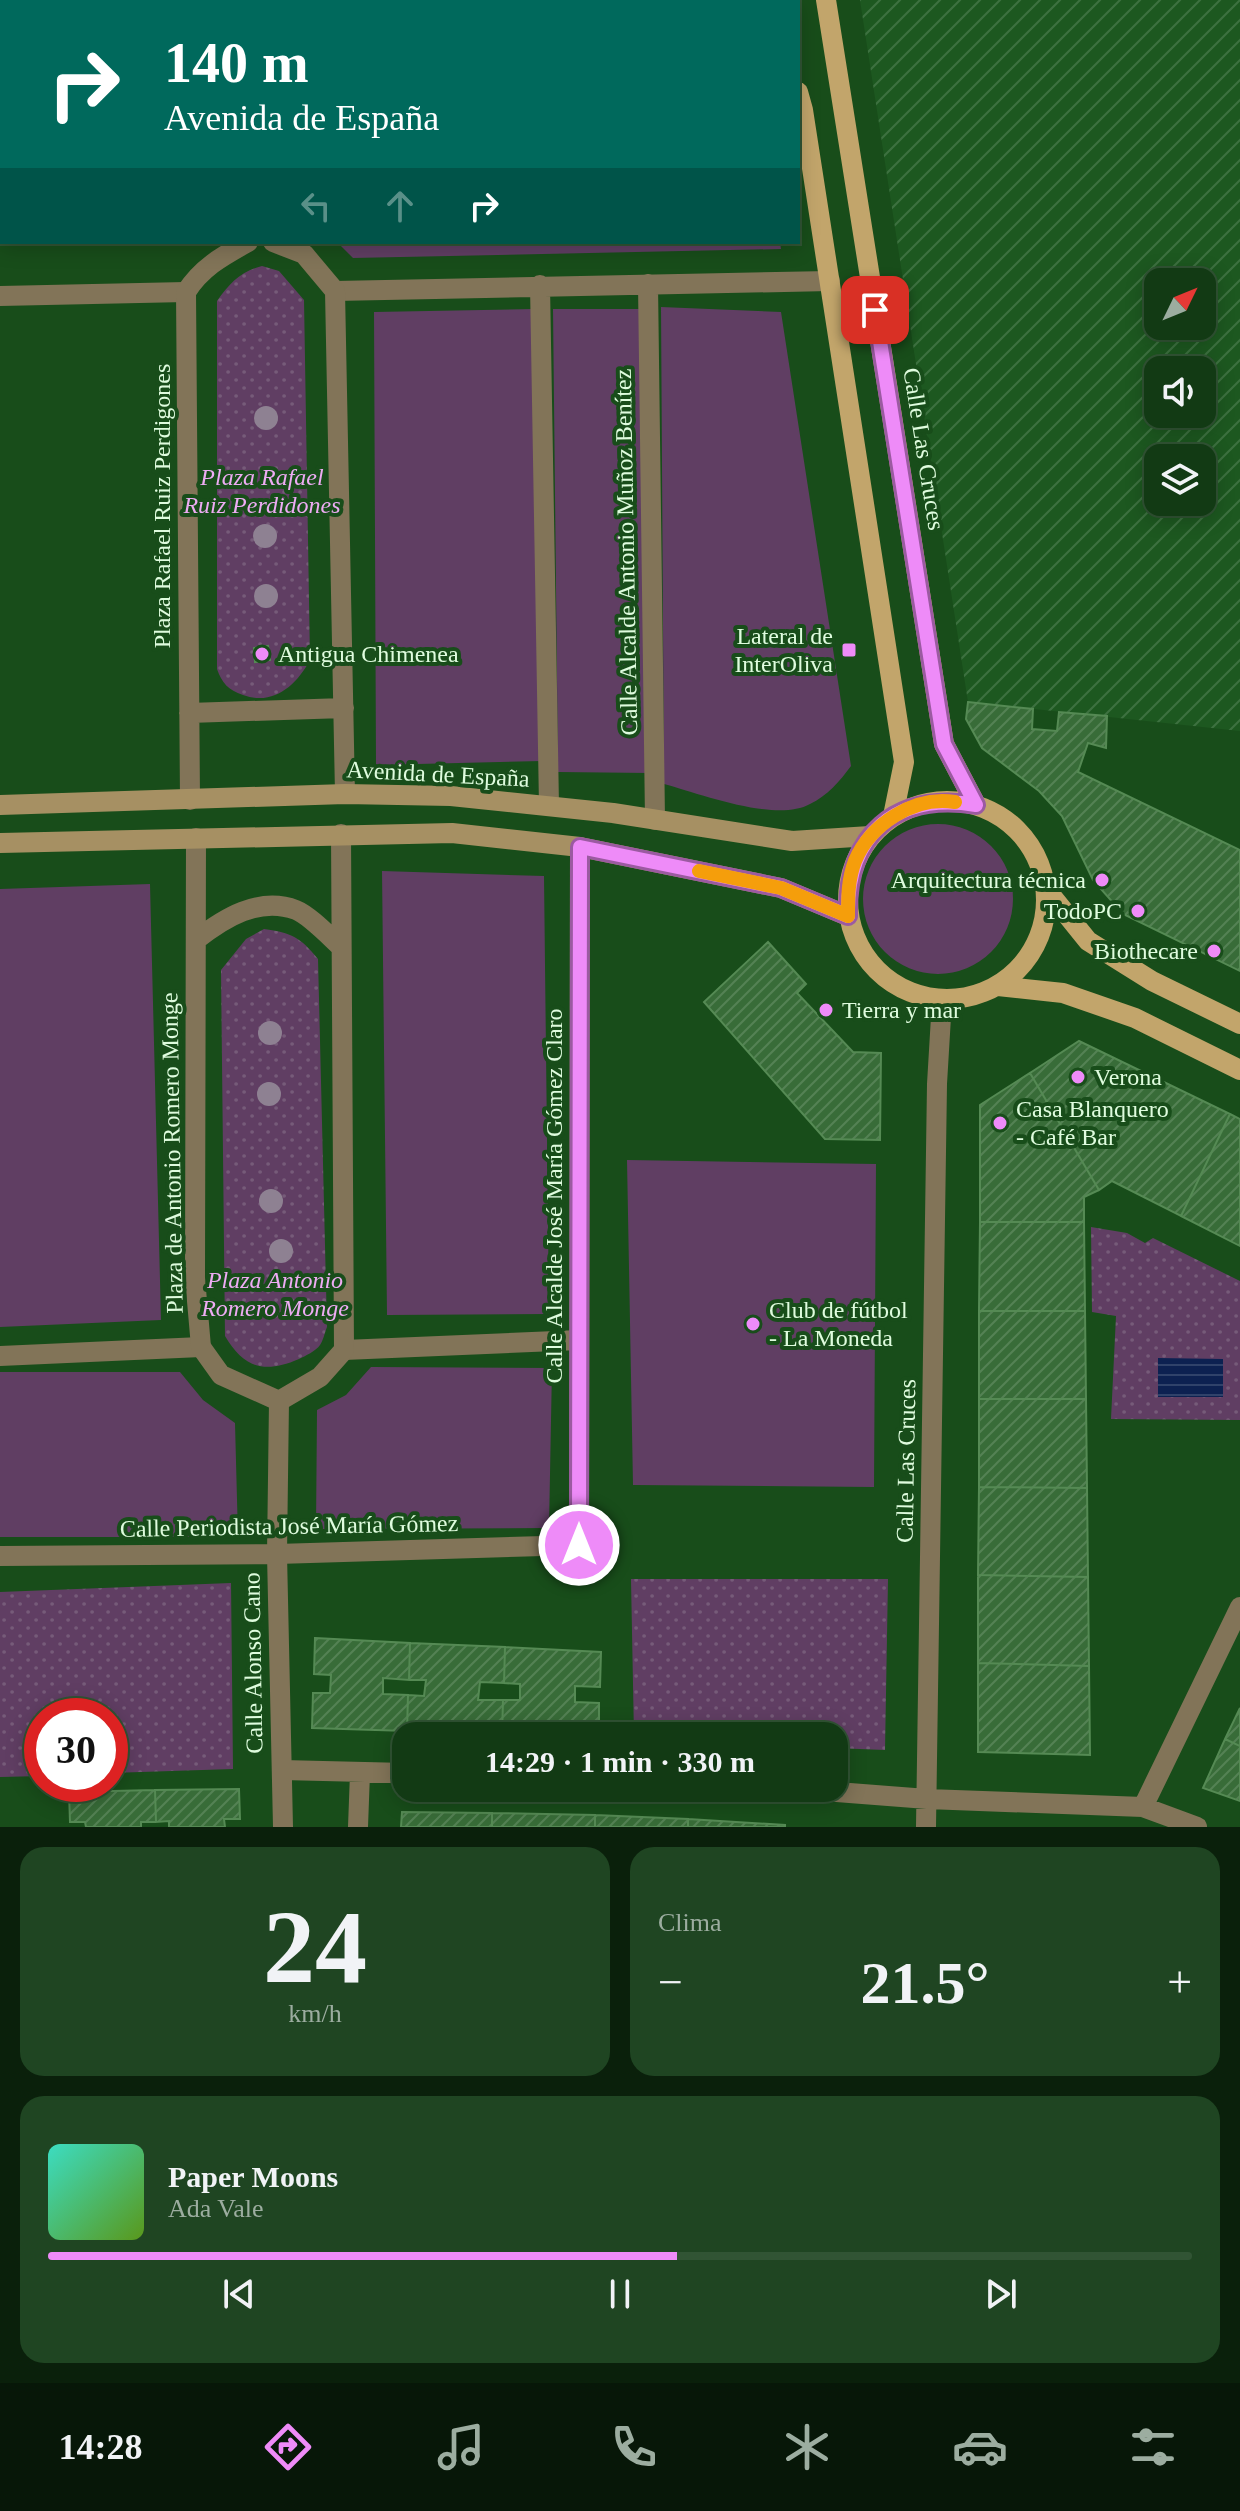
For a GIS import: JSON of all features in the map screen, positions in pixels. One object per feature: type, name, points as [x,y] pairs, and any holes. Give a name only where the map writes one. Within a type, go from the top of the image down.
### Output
[{"type":"main road","name":"Calle Las Cruces","points":[[826,0],[944,744],[976,805]]},
{"type":"main road","points":[[800,99],[904,762],[893,816]]},
{"type":"main road","name":"Avenida de España","points":[[0,805],[345,794],[451,796],[549,806],[792,841],[870,836]]},
{"type":"main road","points":[[947,800],[976,805],[1002,817],[1023,837],[1038,861],[1046,889],[1045,918],[1036,945],[1020,968],[998,986],[971,997],[942,1000],[909,992],[881,975],[860,948],[848,916],[848,888],[855,860],[870,836],[893,816],[919,804],[947,800]]},
{"type":"main road","points":[[0,843],[452,833],[580,847],[781,888],[848,916]]},
{"type":"main road","points":[[1046,889],[1088,941],[1152,981],[1240,1024]]},
{"type":"main road","points":[[998,986],[1063,993],[1135,1018],[1240,1070]]},
{"type":"street","points":[[0,296],[186,292],[197,275],[244,244]]},
{"type":"street","points":[[278,244],[304,254],[335,291],[345,794]]},
{"type":"street","points":[[335,291],[830,281]]},
{"type":"street","name":"Calle Alcalde Antonio Muñoz Benítez","points":[[648,284],[655,820]]},
{"type":"street","points":[[540,285],[549,806]]},
{"type":"street","name":"Plaza Rafael Ruiz Perdigones","points":[[186,292],[190,800]]},
{"type":"street","points":[[189,713],[344,708]]},
{"type":"street","points":[[279,1401],[320,1377],[344,1350],[341,834]]},
{"type":"street","name":"Plaza de Antonio Romero Monge","points":[[196,838],[195,1278],[201,1347],[221,1375],[279,1401]]},
{"type":"street","name":"Calle Alcalde José María Gómez Claro","points":[[579,1545],[580,847]]},
{"type":"street","points":[[196,940],[225,918],[263,906],[297,910],[341,947]]},
{"type":"street","name":"Calle Las Cruces","points":[[926,1827],[937,1084],[942,1000]]},
{"type":"street","points":[[344,1350],[579,1340]]},
{"type":"street","points":[[0,1356],[201,1347]]},
{"type":"street","name":"Calle Alonso Cano","points":[[279,1401],[277,1554],[283,1827]]},
{"type":"street","name":"Calle Periodista José María Gómez","points":[[0,1556],[277,1554],[579,1545]]},
{"type":"street","points":[[1143,1807],[1240,1607]]},
{"type":"street","points":[[282,1770],[392,1773]]},
{"type":"street","points":[[358,1827],[360,1773]]},
{"type":"street","points":[[848,1793],[1143,1807],[1197,1827]]},
{"type":"shaded area","points":[[860,0],[1240,0],[1240,731],[968,702]]},
{"type":"green space","points":[[339,244],[780,244],[781,249],[353,258]]},
{"type":"green space","name":"Plaza Rafael Ruiz Perdidones","points":[[262,266],[279,271],[304,300],[310,660],[291,685],[274,696],[254,698],[233,691],[223,682],[217,669],[217,301],[236,279]]},
{"type":"green space","points":[[661,307],[781,312],[851,766],[822,797],[795,809],[759,809],[738,805],[664,784]]},
{"type":"green space","points":[[534,309],[542,761],[376,765],[374,312]]},
{"type":"green space","points":[[553,309],[639,309],[650,773],[558,772]]},
{"type":"green space","points":[[938,824],[967,829],[991,846],[1008,870],[1013,899],[1008,928],[991,952],[967,969],[938,974],[909,969],[885,952],[868,928],[863,899],[868,870],[885,846],[909,829]]},
{"type":"green space","points":[[382,871],[544,876],[549,1314],[387,1315]]},
{"type":"green space","points":[[150,884],[161,1320],[0,1327],[0,889]]},
{"type":"green space","name":"Plaza Antonio Romero Monge","points":[[264,929],[295,937],[318,959],[327,1327],[321,1343],[313,1351],[287,1364],[265,1367],[240,1355],[225,1336],[221,970],[246,939]]},
{"type":"green space","name":"Club de fútbol - La Moneda","points":[[627,1160],[876,1164],[874,1487],[633,1485]]},
{"type":"green space","points":[[1091,1227],[1127,1233],[1145,1243],[1153,1238],[1240,1281],[1240,1420],[1111,1419],[1116,1316],[1092,1312]]},
{"type":"green space","points":[[371,1367],[552,1368],[549,1528],[316,1529],[317,1410],[346,1395]]},
{"type":"green space","points":[[0,1372],[180,1372],[203,1400],[235,1423],[238,1537],[0,1537]]},
{"type":"green space","points":[[631,1579],[888,1579],[885,1750],[848,1749],[848,1722],[634,1722]]},
{"type":"green space","points":[[231,1583],[233,1769],[128,1772],[128,1698],[24,1698],[24,1776],[0,1777],[0,1592]]},
{"type":"water","points":[[1158,1358],[1223,1359],[1223,1397],[1158,1397]]},
{"type":"building","name":"Antigua Chimenea","points":[[268,646],[270,660],[255,662],[254,648]]},
{"type":"building","points":[[968,702],[1033,709],[1032,729],[1057,731],[1059,712],[1107,716],[1106,748],[1088,743],[1078,772],[1240,850],[1240,971],[1123,914],[1093,880],[1062,816],[1039,791],[982,748],[966,719]]},
{"type":"building","points":[[768,942],[806,984],[797,993],[853,1052],[881,1053],[880,1140],[825,1139],[704,1002]]},
{"type":"building","points":[[1079,1041],[1230,1114],[1181,1216],[1112,1181],[1099,1190],[1030,1073]]},
{"type":"building","points":[[1030,1073],[1099,1190],[1084,1197],[1084,1222],[980,1222],[980,1105]]},
{"type":"building","points":[[1230,1114],[1240,1119],[1240,1246],[1181,1216]]},
{"type":"building","points":[[980,1222],[1084,1222],[1085,1311],[979,1311]]},
{"type":"building","points":[[979,1311],[1085,1311],[1086,1399],[979,1399]]},
{"type":"building","points":[[979,1399],[1086,1399],[1087,1488],[979,1487]]},
{"type":"building","points":[[979,1487],[1087,1488],[1088,1577],[978,1575]]},
{"type":"building","points":[[978,1575],[1088,1577],[1089,1666],[978,1663]]},
{"type":"building","points":[[315,1638],[410,1643],[409,1680],[383,1678],[383,1694],[408,1695],[407,1722],[392,1722],[392,1731],[312,1728],[313,1693],[330,1693],[331,1675],[314,1674]]},
{"type":"building","points":[[410,1643],[505,1647],[504,1683],[480,1682],[478,1700],[503,1700],[502,1722],[407,1722],[408,1695],[424,1696],[426,1680],[409,1680]]},
{"type":"building","points":[[505,1647],[601,1652],[600,1687],[575,1686],[575,1702],[599,1703],[599,1722],[502,1722],[503,1700],[520,1700],[520,1684],[504,1683]]},
{"type":"building","points":[[978,1663],[1089,1666],[1090,1755],[978,1752]]},
{"type":"building","points":[[1240,1708],[1240,1746],[1225,1739]]},
{"type":"building","points":[[1225,1739],[1240,1746],[1240,1801],[1203,1788]]},
{"type":"building","points":[[239,1789],[240,1819],[224,1819],[225,1827],[169,1827],[169,1821],[156,1822],[155,1790]]},
{"type":"building","points":[[155,1790],[156,1822],[141,1822],[141,1827],[86,1827],[85,1822],[70,1822],[69,1802],[128,1802],[128,1791]]},
{"type":"building","points":[[402,1812],[492,1813],[492,1827],[401,1827]]},
{"type":"building","points":[[492,1813],[595,1815],[595,1827],[492,1827]]},
{"type":"building","points":[[595,1815],[688,1819],[688,1827],[595,1827]]},
{"type":"building","points":[[688,1819],[785,1825],[785,1827],[688,1827]]},
{"type":"slow traffic","points":[[699,871],[781,888],[848,916],[848,888],[855,860],[870,836],[893,816],[919,804],[947,800],[955,802]]},
{"type":"place","name":"Lateral de InterOliva","points":[[849,650]]},
{"type":"place","name":"Antigua Chimenea","points":[[262,654]]},
{"type":"place","name":"Arquitectura técnica","points":[[1102,880]]},
{"type":"place","name":"TodoPC","points":[[1138,911]]},
{"type":"place","name":"Biothecare","points":[[1214,951]]},
{"type":"place","name":"Tierra y mar","points":[[826,1010]]},
{"type":"place","name":"Verona","points":[[1078,1077]]},
{"type":"place","name":"Casa Blanquero - Café Bar","points":[[1000,1123]]},
{"type":"place","name":"Club de fútbol - La Moneda","points":[[753,1324]]},
{"type":"route","points":[[579,1545],[580,847],[781,888],[848,916],[848,888],[855,860],[870,836],[893,816],[919,804],[947,800],[976,805],[944,744],[875,310]]}]
